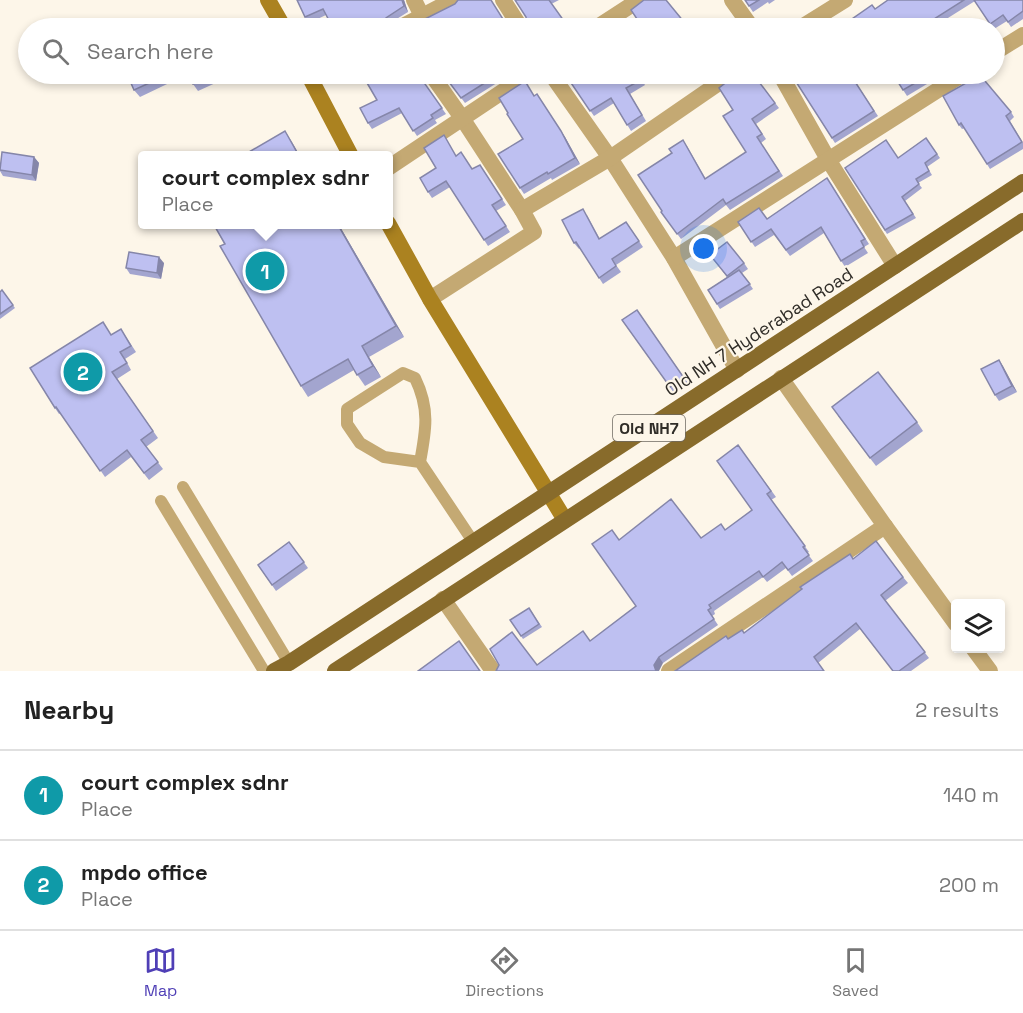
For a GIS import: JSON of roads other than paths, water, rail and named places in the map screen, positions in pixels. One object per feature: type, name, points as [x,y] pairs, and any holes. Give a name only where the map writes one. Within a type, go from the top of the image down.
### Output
[{"type":"main road","points":[[273,2],[280,18]]},
{"type":"main road","points":[[315,84],[348,151]]},
{"type":"main road","name":"Old NH 7 Hyderabad Road","points":[[274,671],[474,543],[1023,182]]},
{"type":"main road","name":"Old NH7","points":[[335,671],[1023,221]]},
{"type":"main road","points":[[391,229],[430,299],[565,520]]},
{"type":"street","points":[[414,0],[422,16]]},
{"type":"street","points":[[418,18],[453,0]]},
{"type":"street","points":[[503,0],[515,18]]},
{"type":"street","points":[[611,18],[639,0]]},
{"type":"street","points":[[732,0],[745,18]]},
{"type":"street","points":[[816,18],[845,0]]},
{"type":"street","points":[[1005,46],[1023,34]]},
{"type":"street","points":[[430,299],[534,232],[522,210],[438,84]]},
{"type":"street","points":[[393,165],[514,84]]},
{"type":"street","points":[[558,84],[610,158],[674,258],[737,370]]},
{"type":"street","points":[[522,210],[610,158],[717,84]]},
{"type":"street","points":[[786,84],[829,161],[895,266]]},
{"type":"street","points":[[674,258],[948,84]]},
{"type":"street","points":[[781,378],[951,617]]},
{"type":"street","points":[[669,671],[885,526]]},
{"type":"street","points":[[443,599],[493,671]]},
{"type":"street","points":[[977,653],[987,670]]},
{"type":"lane","points":[[420,462],[384,457],[360,443],[346,424],[347,408],[403,373],[415,378],[423,395],[426,429],[420,462],[474,543]]},
{"type":"lane","points":[[183,487],[289,663]]},
{"type":"lane","points":[[161,501],[264,671]]},
{"type":"place","name":"court complex sdnr","points":[[265,271]]},
{"type":"place","name":"mpdo office","points":[[83,372]]}]
